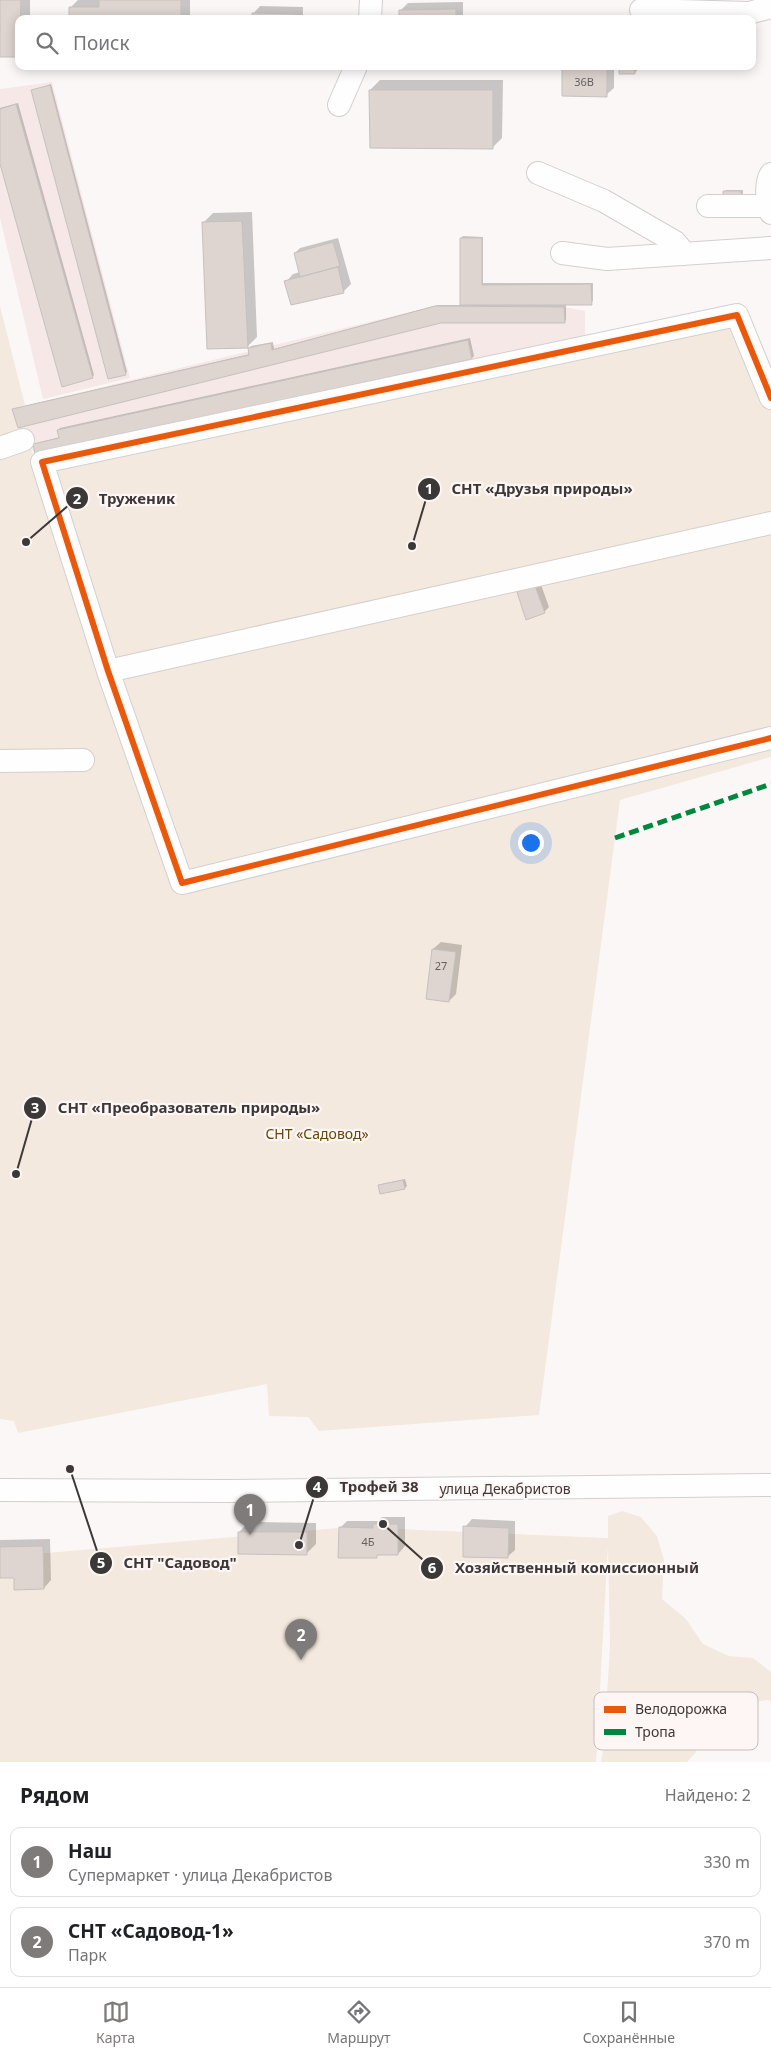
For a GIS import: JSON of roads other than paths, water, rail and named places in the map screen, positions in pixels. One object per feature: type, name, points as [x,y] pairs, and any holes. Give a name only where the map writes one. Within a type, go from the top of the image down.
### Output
[{"type":"street","points":[[370,15],[371,0]]},
{"type":"street","points":[[641,10],[749,13],[771,7]]},
{"type":"street","points":[[339,105],[354,70]]},
{"type":"street","points":[[538,172],[604,201],[675,242],[685,254]]},
{"type":"street","points":[[708,206],[770,210],[768,178],[771,174]]},
{"type":"street","points":[[562,253],[607,259],[771,248]]},
{"type":"street","points":[[771,398],[737,315],[42,462],[108,671],[182,882],[771,738]]},
{"type":"street","points":[[0,448],[23,440]]},
{"type":"street","points":[[108,671],[771,522]]},
{"type":"street","points":[[0,761],[83,760]]},
{"type":"street","name":"улица Декабристов","points":[[0,1490],[226,1491],[771,1486]]},
{"type":"place","name":"Труженик","points":[[26,542]]},
{"type":"place","name":"СНТ «Друзья природы»","points":[[412,546]]},
{"type":"place","name":"СНТ «Преобразователь природы»","points":[[16,1174]]},
{"type":"place","name":"СНТ \"Садовод\"","points":[[70,1469]]},
{"type":"place","name":"Хозяйственный комиссионный","points":[[383,1524]]},
{"type":"place","name":"Наш","points":[[250,1535]]},
{"type":"place","name":"Трофей 38","points":[[299,1545]]},
{"type":"place","name":"СНТ «Садовод-1»","points":[[301,1660]]},
{"type":"park label","name":"СНТ «Садовод»","points":[[317,1133]]}]
